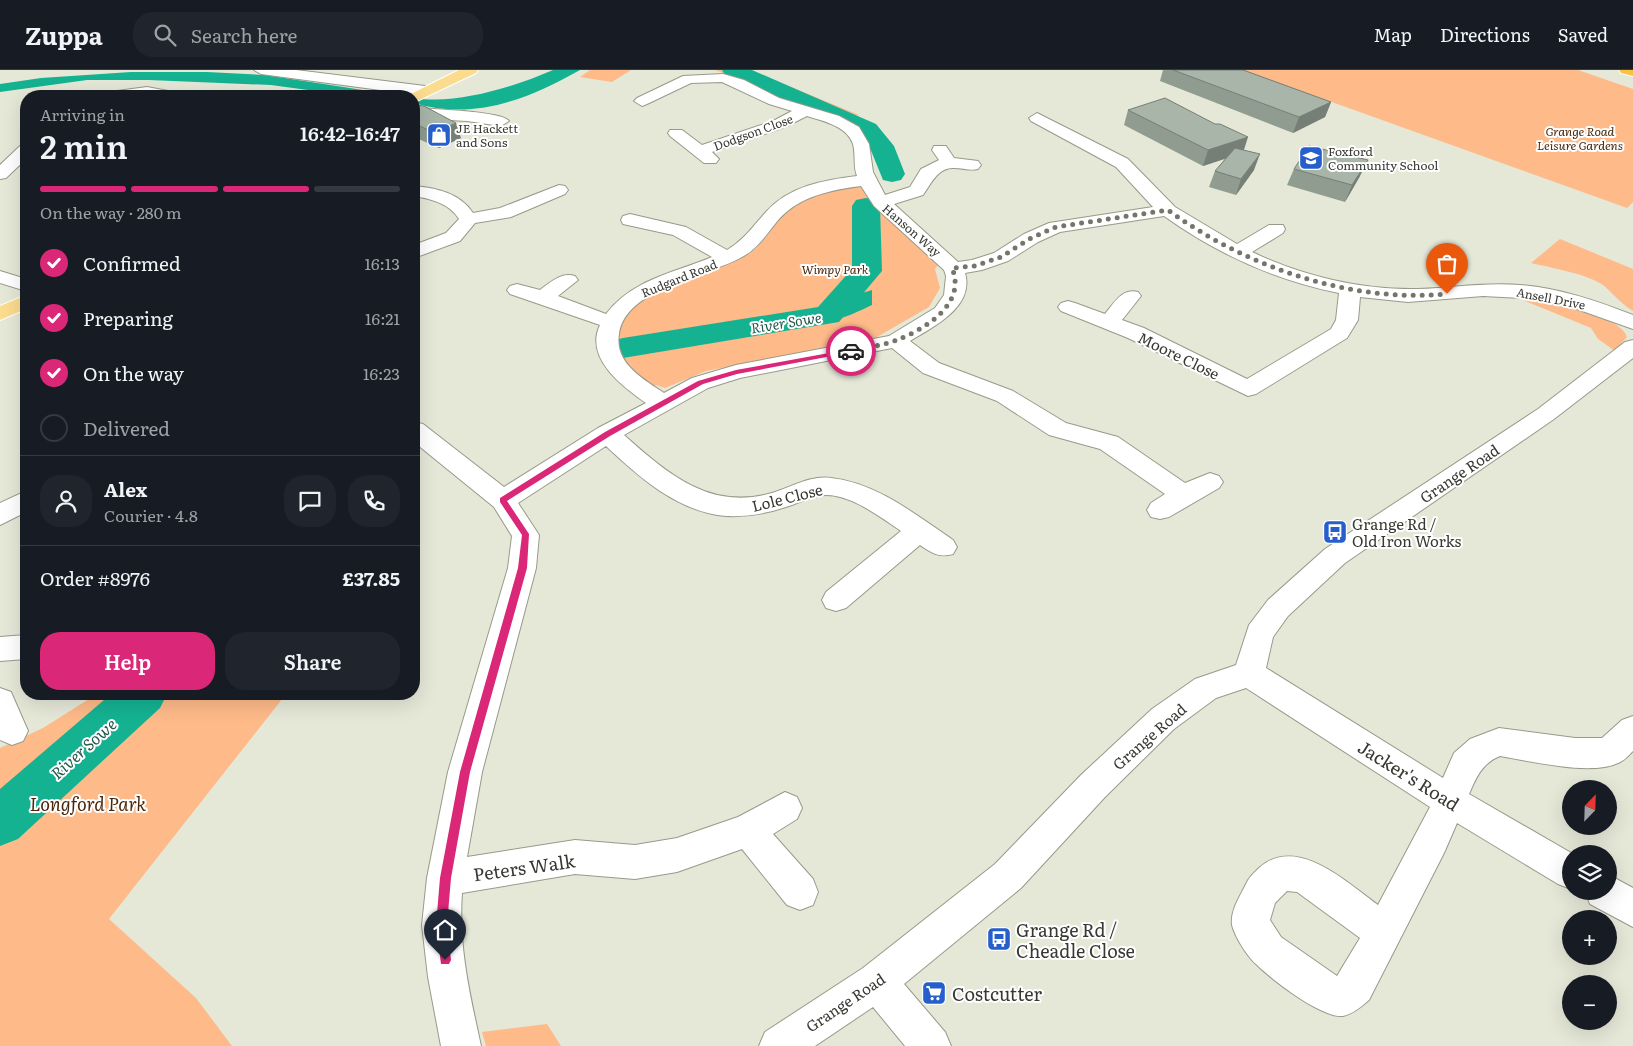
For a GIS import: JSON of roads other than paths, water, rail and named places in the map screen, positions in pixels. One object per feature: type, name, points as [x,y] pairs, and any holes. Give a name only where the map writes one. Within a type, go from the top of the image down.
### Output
[{"type":"highway","points":[[1626,70],[1633,72]]},
{"type":"main road","points":[[420,94],[471,70]]},
{"type":"main road","points":[[0,314],[20,304]]},
{"type":"street","points":[[261,70],[299,72],[398,90]]},
{"type":"street","name":"Hanson Way","points":[[503,500],[607,434],[661,402],[700,383],[718,377],[896,340],[934,319],[950,303],[956,285],[952,268],[880,202],[867,180],[861,144],[853,130],[832,119],[774,100],[731,80],[712,77],[688,79],[658,95],[636,102]]},
{"type":"street","name":"Dodgson Close","points":[[676,133],[705,155],[805,111]]},
{"type":"street","points":[[420,113],[467,116],[501,121]]},
{"type":"street","name":"Ansell Drive","points":[[1037,118],[1071,129],[1122,163],[1132,171],[1156,200],[1189,226],[1238,252],[1302,276],[1350,289],[1419,296],[1482,290],[1526,292],[1571,300],[1633,323]]},
{"type":"street","points":[[0,174],[20,156]]},
{"type":"street","points":[[880,202],[906,196],[916,191],[921,187],[927,173],[944,156],[972,165]]},
{"type":"street","name":"Rudgard Road","points":[[661,402],[629,380],[612,359],[606,344],[606,334],[612,320],[625,304],[651,287],[728,258],[750,243],[778,210],[796,197],[824,186],[867,180]]},
{"type":"street","points":[[468,218],[504,213],[559,190]]},
{"type":"street","points":[[420,192],[446,198],[464,210],[468,218]]},
{"type":"street","points":[[952,268],[975,266],[1001,257],[1031,238],[1056,227],[1168,210]]},
{"type":"street","points":[[420,250],[453,236],[462,229],[468,218]]},
{"type":"street","name":"Rudgard Road","points":[[630,220],[679,231],[728,258]]},
{"type":"street","points":[[636,242],[652,224]]},
{"type":"street","points":[[1238,252],[1276,229]]},
{"type":"street","points":[[0,277],[20,283]]},
{"type":"street","points":[[542,298],[568,280]]},
{"type":"street","name":"Moore Close","points":[[1068,307],[1136,333],[1239,395],[1339,333],[1346,320],[1350,289]]},
{"type":"street","points":[[517,290],[542,298],[580,315],[612,320]]},
{"type":"street","points":[[1108,322],[1131,296]]},
{"type":"street","points":[[896,340],[931,368],[1005,396],[1058,428],[1096,438],[1122,450],[1184,495]]},
{"type":"street","name":"Grange Road","points":[[778,1046],[877,982],[1008,876],[1093,786],[1163,719],[1206,688],[1249,674],[1259,633],[1278,608],[1335,556],[1546,414],[1633,347]]},
{"type":"street","name":"Lole Close","points":[[607,434],[646,468],[673,487],[700,502],[730,509],[757,506],[783,500],[804,490],[832,487],[859,494],[944,547]]},
{"type":"street","points":[[420,441],[503,500],[526,534],[522,568],[465,772],[446,878],[441,925],[447,977],[461,1046]]},
{"type":"street","points":[[1160,510],[1210,482]]},
{"type":"street","points":[[0,515],[20,503]]},
{"type":"street","points":[[836,600],[919,531]]},
{"type":"street","points":[[0,649],[20,647]]},
{"type":"street","name":"Jacker's Road","points":[[1249,674],[1450,801],[1562,867]]},
{"type":"street","points":[[0,701],[12,731]]},
{"type":"street","points":[[1384,932],[1432,841],[1466,763],[1482,749],[1500,742],[1575,753],[1609,752],[1633,730]]},
{"type":"street","name":"Peters Walk","points":[[446,878],[574,857],[634,862],[677,854],[748,830],[784,808]]},
{"type":"street","points":[[748,830],[800,892]]},
{"type":"street","points":[[1617,899],[1633,909]]},
{"type":"street","points":[[877,982],[931,1046]]},
{"type":"waterway","name":"River Sowe","points":[[733,70],[867,129],[882,146],[892,174]]},
{"type":"waterway","name":"River Sowe","points":[[623,348],[828,315],[867,271],[866,206]]},
{"type":"waterway","name":"River Sowe","points":[[0,822],[137,700]]},
{"type":"place","name":"JE Hackett and Sons","points":[[439,135]]},
{"type":"place","name":"Foxford Community School","points":[[1311,158]]},
{"type":"place","name":"Grange Rd / Old Iron Works","points":[[1335,532]]},
{"type":"place","name":"Grange Rd / Cheadle Close","points":[[999,939]]},
{"type":"place","name":"Costcutter","points":[[934,993]]},
{"type":"park label","name":"Grange Road Leisure Gardens","points":[[1580,138]]},
{"type":"park label","name":"Wimpy Park","points":[[835,269]]},
{"type":"park label","name":"Longford Park","points":[[88,803]]}]
